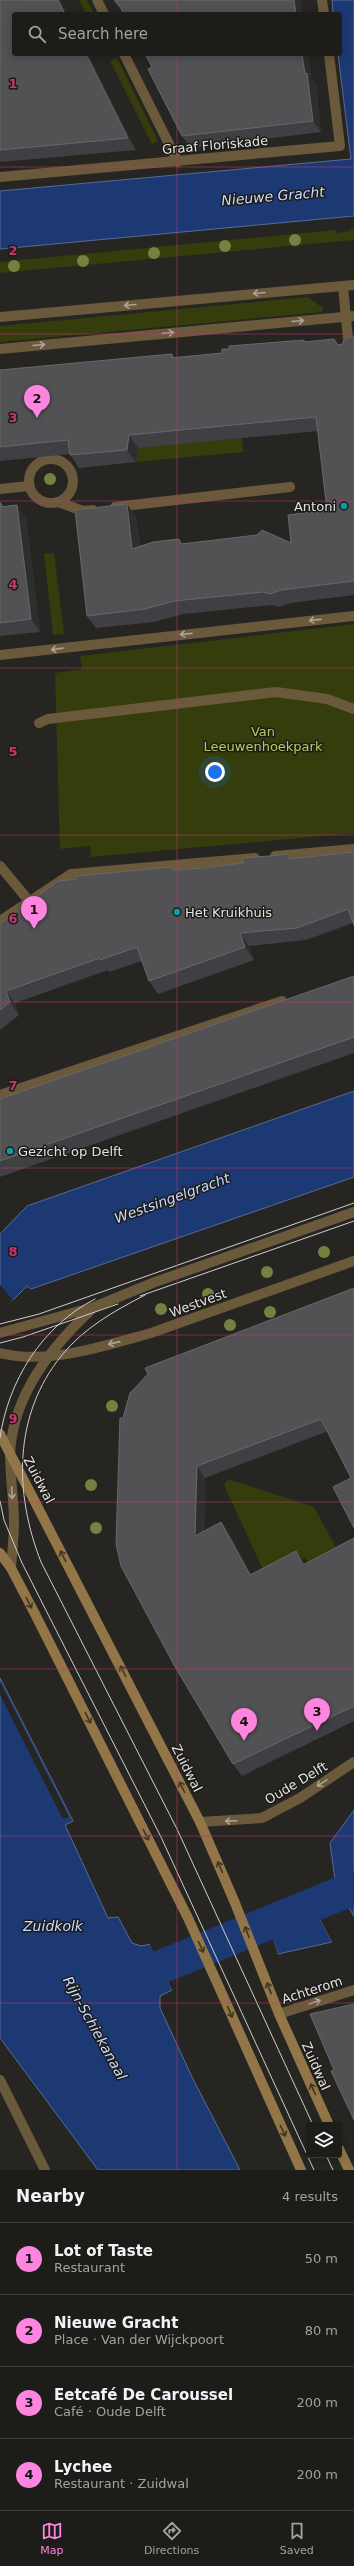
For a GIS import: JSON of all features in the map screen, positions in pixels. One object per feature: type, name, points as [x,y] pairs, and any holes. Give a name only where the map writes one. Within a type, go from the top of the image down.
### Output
[{"type":"main road","name":"Zuidwal","points":[[0,1434],[200,1822],[235,1903],[279,2014],[327,2122]]},
{"type":"main road","points":[[0,1553],[11,1568],[188,1918],[301,2170]]},
{"type":"main road","points":[[342,2156],[348,2170]]},
{"type":"street","points":[[97,0],[103,12]]},
{"type":"street","points":[[322,0],[324,12]]},
{"type":"street","points":[[125,56],[178,162]]},
{"type":"street","name":"Graaf Floriskade","points":[[0,177],[178,162],[340,146],[328,56]]},
{"type":"street","points":[[0,317],[354,285]]},
{"type":"street","points":[[343,286],[350,316],[349,351]]},
{"type":"street","points":[[0,349],[350,316]]},
{"type":"street","points":[[58,502],[68,495],[73,483],[68,466],[53,458],[37,463],[31,470],[29,486],[33,494],[40,501],[48,503],[58,502],[83,511],[290,487]]},
{"type":"street","points":[[0,489],[29,486]]},
{"type":"street","points":[[0,655],[354,616]]},
{"type":"street","points":[[39,723],[48,718],[276,692],[327,699],[354,709]]},
{"type":"street","points":[[0,922],[71,874],[354,850]]},
{"type":"street","points":[[0,866],[29,902]]},
{"type":"street","points":[[0,1095],[294,997]]},
{"type":"street","points":[[0,1333],[94,1307],[156,1282],[354,1212]]},
{"type":"street","name":"Westvest","points":[[0,1353],[48,1357],[152,1333],[354,1261]]},
{"type":"street","points":[[11,1568],[14,1522],[10,1454],[19,1410],[27,1391],[48,1357],[94,1307]]},
{"type":"street","name":"Oude Delft","points":[[200,1822],[262,1818],[300,1798],[354,1762]]},
{"type":"street","name":"Achterom","points":[[279,2014],[354,1990]]},
{"type":"street","points":[[1,2082],[45,2170]]},
{"type":"green space","points":[[79,0],[87,0],[93,12],[85,12]]},
{"type":"green space","points":[[117,58],[158,141],[152,144],[110,61]]},
{"type":"green space","points":[[350,229],[354,229],[354,240],[0,273],[0,262],[336,230],[336,233],[350,231]]},
{"type":"green space","points":[[308,297],[323,308],[322,312],[0,342],[0,326]]},
{"type":"green space","points":[[242,438],[243,452],[136,462],[134,448]]},
{"type":"green space","points":[[54,553],[64,634],[53,635],[44,554]]},
{"type":"green space","name":"Van Leeuwenhoekpark","points":[[354,624],[354,833],[91,857],[90,846],[60,849],[55,673],[82,669],[80,656]]},
{"type":"green space","points":[[228,1479],[314,1507],[341,1557],[312,1570],[305,1558],[266,1576],[224,1485]]},
{"type":"water","points":[[332,0],[354,0],[354,216],[0,249],[0,191],[351,159],[338,56],[342,56],[342,12],[333,12]]},
{"type":"water","name":"Westsingelgracht","points":[[354,1091],[354,1177],[31,1289],[27,1286],[0,1313],[0,1234],[27,1206]]},
{"type":"water","points":[[0,1678],[73,1821],[65,1825],[108,1918],[118,1917],[132,1943],[141,1946],[151,1944],[172,1990],[160,1996],[160,2008],[193,2079],[240,2170],[98,2170],[0,2038]]},
{"type":"water","points":[[354,1810],[354,1916],[336,1887],[330,1843]]},
{"type":"water","points":[[307,1894],[332,1942],[278,1954],[262,1908]]},
{"type":"pier","points":[[0,1285],[13,1300],[0,1314]]},
{"type":"pier","points":[[0,1682],[69,1817],[63,1819],[0,1695]]},
{"type":"pier","points":[[309,1893],[334,1942],[332,1942],[307,1894]]},
{"type":"pier","points":[[262,1906],[278,1954],[277,1955],[260,1909]]},
{"type":"pier","points":[[149,1942],[152,1943],[174,1990],[172,1990]]},
{"type":"building","points":[[0,0],[58,0],[64,12],[12,12],[12,56],[87,56],[128,138],[0,150]]},
{"type":"building","points":[[114,0],[294,0],[296,12],[123,12]]},
{"type":"building","points":[[146,56],[302,56],[305,74],[307,73],[313,121],[182,136],[148,69],[152,67]]},
{"type":"building","points":[[354,337],[354,581],[281,590],[270,594],[263,592],[174,601],[145,609],[87,616],[75,510],[127,504],[132,549],[153,542],[179,539],[181,544],[257,535],[262,530],[291,543],[288,515],[327,510],[316,417],[129,435],[127,450],[70,455],[68,440],[0,447],[0,370],[172,354],[172,358],[222,353],[222,349],[229,349],[229,346],[304,340],[304,342],[334,339],[337,344],[341,345],[346,338]]},
{"type":"building","points":[[0,503],[1,507],[17,505],[31,619],[0,623]]},
{"type":"building","points":[[354,852],[354,925],[348,909],[297,928],[240,933],[245,947],[149,981],[137,947],[100,960],[100,958],[6,991],[10,1002],[0,1010],[0,924],[58,881],[77,879],[77,876],[171,867],[171,870],[204,868],[243,863],[243,858],[288,854],[289,859]]},
{"type":"building","points":[[354,976],[354,1037],[0,1161],[0,1099]]},
{"type":"building","points":[[354,1288],[354,1528],[333,1487],[351,1478],[321,1419],[197,1466],[195,1536],[221,1522],[250,1575],[296,1551],[303,1565],[354,1538],[354,1706],[233,1764],[174,1665],[121,1566],[116,1544],[120,1418],[123,1418],[130,1393],[148,1374],[145,1368]]},
{"type":"building","points":[[354,2004],[354,2120],[331,2071],[334,2070],[310,2014]]},
{"type":"waterway","points":[[119,1984],[354,1888]]},
{"type":"tram line","points":[[0,1324],[39,1314],[354,1203]]},
{"type":"tram line","points":[[140,1296],[354,1221]]},
{"type":"tram line","points":[[145,1295],[122,1307],[80,1336],[62,1355],[46,1378],[34,1403],[27,1429],[23,1455],[23,1482],[26,1509],[32,1536],[41,1562],[177,1829],[312,2122]]},
{"type":"tram line","points":[[0,1438],[4,1417],[11,1396],[31,1357],[59,1324],[76,1310],[95,1299]]},
{"type":"tram line","points":[[0,1343],[23,1337],[118,1304]]},
{"type":"tram line","points":[[0,1501],[4,1520],[22,1563],[161,1837],[314,2170]]},
{"type":"tram line","points":[[327,2158],[333,2170]]},
{"type":"place","name":"Nieuwe Gracht","points":[[37,418]]},
{"type":"place","name":"Antoni","points":[[344,506]]},
{"type":"place","name":"Het Kruikhuis","points":[[177,912]]},
{"type":"place","name":"Lot of Taste","points":[[34,929]]},
{"type":"place","name":"Gezicht op Delft","points":[[10,1151]]},
{"type":"place","name":"Eetcafé De Caroussel","points":[[317,1731]]},
{"type":"place","name":"Lychee","points":[[244,1741]]},
{"type":"water label","name":"Zuidkolk","points":[[53,1926]]},
{"type":"water label","name":"Rijn-Schiekanaal","points":[[95,2028]]}]
